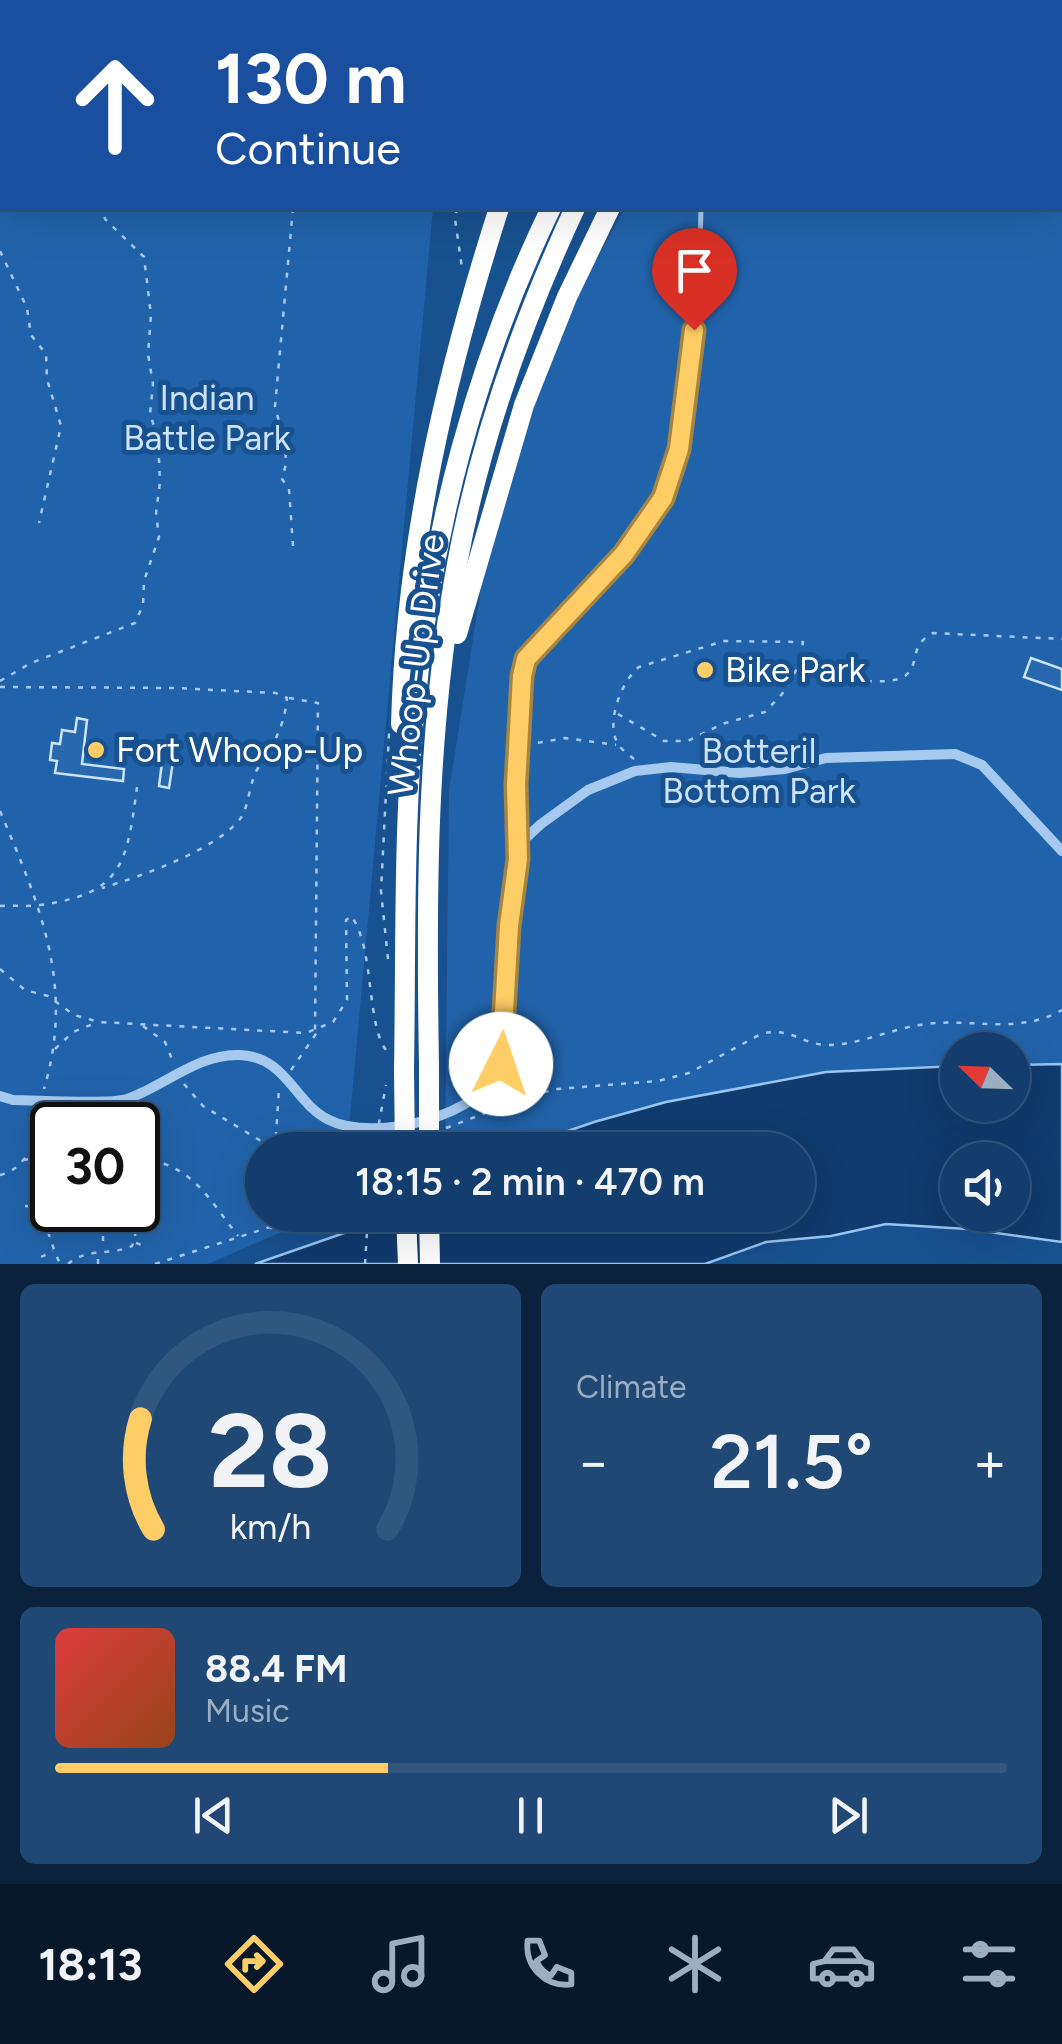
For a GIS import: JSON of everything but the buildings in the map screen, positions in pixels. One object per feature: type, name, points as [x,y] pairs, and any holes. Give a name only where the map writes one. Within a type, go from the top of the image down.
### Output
[{"type":"highway","points":[[398,1063],[397,899],[406,621],[432,447],[459,335],[498,210]]},
{"type":"highway","name":"Whoop-Up Drive","points":[[401,1132],[398,1063],[411,769],[415,705],[431,589],[454,478],[485,367],[524,262],[549,210]]},
{"type":"highway","name":"Whoop-Up Drive","points":[[431,1132],[429,850],[438,704],[453,584],[475,481],[524,323],[574,210]]},
{"type":"highway","points":[[438,704],[524,405],[567,296],[609,210]]},
{"type":"highway","points":[[407,1232],[408,1264]]},
{"type":"highway","points":[[429,1232],[430,1264]]},
{"type":"street","points":[[0,1099],[124,1101],[224,1056],[254,1058],[287,1076],[325,1118],[361,1128],[413,1124],[478,1097],[495,1080],[501,1064],[517,846],[588,790],[635,771],[672,767],[740,774],[785,770],[826,758],[955,754],[982,765],[1062,852]]},
{"type":"lane","points":[[517,846],[518,746],[526,659],[624,554],[652,518],[671,477],[691,367],[701,210]]},
{"type":"path","points":[[0,681],[32,663],[135,623],[144,606],[144,581],[157,549],[160,482],[158,438],[150,414],[153,384],[144,257],[105,219],[103,210]]},
{"type":"path","points":[[293,210],[276,406],[285,445],[282,479],[289,488],[293,546]]},
{"type":"path","points":[[457,210],[463,275]]},
{"type":"path","points":[[0,251],[27,308],[31,334],[46,354],[47,379],[61,426],[40,524]]},
{"type":"path","points":[[802,660],[814,672],[882,683],[903,678],[917,646],[933,633],[1062,640]]},
{"type":"path","points":[[616,714],[664,741],[688,741],[722,724],[765,712],[782,694],[802,660],[804,642],[724,641],[639,667],[622,688],[616,714],[618,745]]},
{"type":"path","points":[[0,688],[176,688],[276,693],[318,704],[314,1032]]},
{"type":"path","points":[[0,906],[37,906],[80,898],[150,874],[218,836],[242,818],[257,770],[275,747],[285,722],[288,698]]},
{"type":"path","points":[[518,746],[565,738],[618,745],[639,762],[635,771]]},
{"type":"path","points":[[102,888],[121,865],[137,787]]},
{"type":"path","points":[[0,812],[53,956],[56,1002],[53,1052],[44,1091],[50,1092],[47,1100]]},
{"type":"path","points":[[0,969],[25,990],[99,1022],[314,1032],[333,1022],[347,1000],[346,920],[351,916],[364,946],[380,1041],[398,1063]]},
{"type":"path","points":[[451,1132],[533,1095],[557,1089],[658,1081],[689,1073],[774,1030],[828,1045],[924,1024],[1015,1025],[1048,1018],[1062,1010]]},
{"type":"path","points":[[53,1052],[73,1032],[99,1022]]},
{"type":"path","points":[[137,1023],[161,1037],[174,1064],[180,1061],[187,1081],[183,1085],[203,1106],[246,1132]]},
{"type":"path","points":[[377,1132],[386,1085]]},
{"type":"path","points":[[0,1175],[14,1171],[30,1148]]},
{"type":"path","points":[[24,1160],[30,1159]]},
{"type":"path","points":[[160,1162],[190,1176],[238,1236]]},
{"type":"path","points":[[25,1206],[30,1206]]},
{"type":"path","points":[[54,1232],[49,1234],[60,1264]]},
{"type":"path","points":[[98,1264],[103,1232]]},
{"type":"path","points":[[68,1264],[84,1254],[128,1248],[134,1242],[135,1232]]},
{"type":"path","points":[[155,1264],[252,1232]]},
{"type":"path","points":[[365,1264],[367,1232]]},
{"type":"path","points":[[134,1242],[145,1246]]},
{"type":"path","points":[[82,1248],[84,1254]]},
{"type":"path","points":[[41,1256],[54,1250]]},
{"type":"green space","name":"Indian Battle Park","points":[[0,210],[433,210],[349,1132],[245,1132],[245,1232],[281,1232],[208,1264],[0,1264]]},
{"type":"green space","name":"Botteril Bottom Park","points":[[624,210],[1062,210],[1062,1064],[1030,1065],[1030,1032],[940,1032],[940,1071],[637,1132],[445,1132],[449,791],[483,576],[538,368]]},
{"type":"shaded area","points":[[1062,1064],[1062,1242],[989,1232],[1030,1232],[1030,1142],[940,1142],[940,1227],[886,1224],[831,1236],[766,1242],[705,1264],[255,1264],[347,1232],[815,1232],[815,1132],[565,1132],[666,1102],[826,1072],[940,1067],[940,1122],[1030,1122],[1030,1065]]},
{"type":"place","name":"Bike Park","points":[[705,670]]},
{"type":"place","name":"Fort Whoop-Up","points":[[96,750]]},
{"type":"route","points":[[501,1064],[509,926],[518,859],[516,785],[526,659],[624,554],[663,498],[679,449],[694,330]]}]
